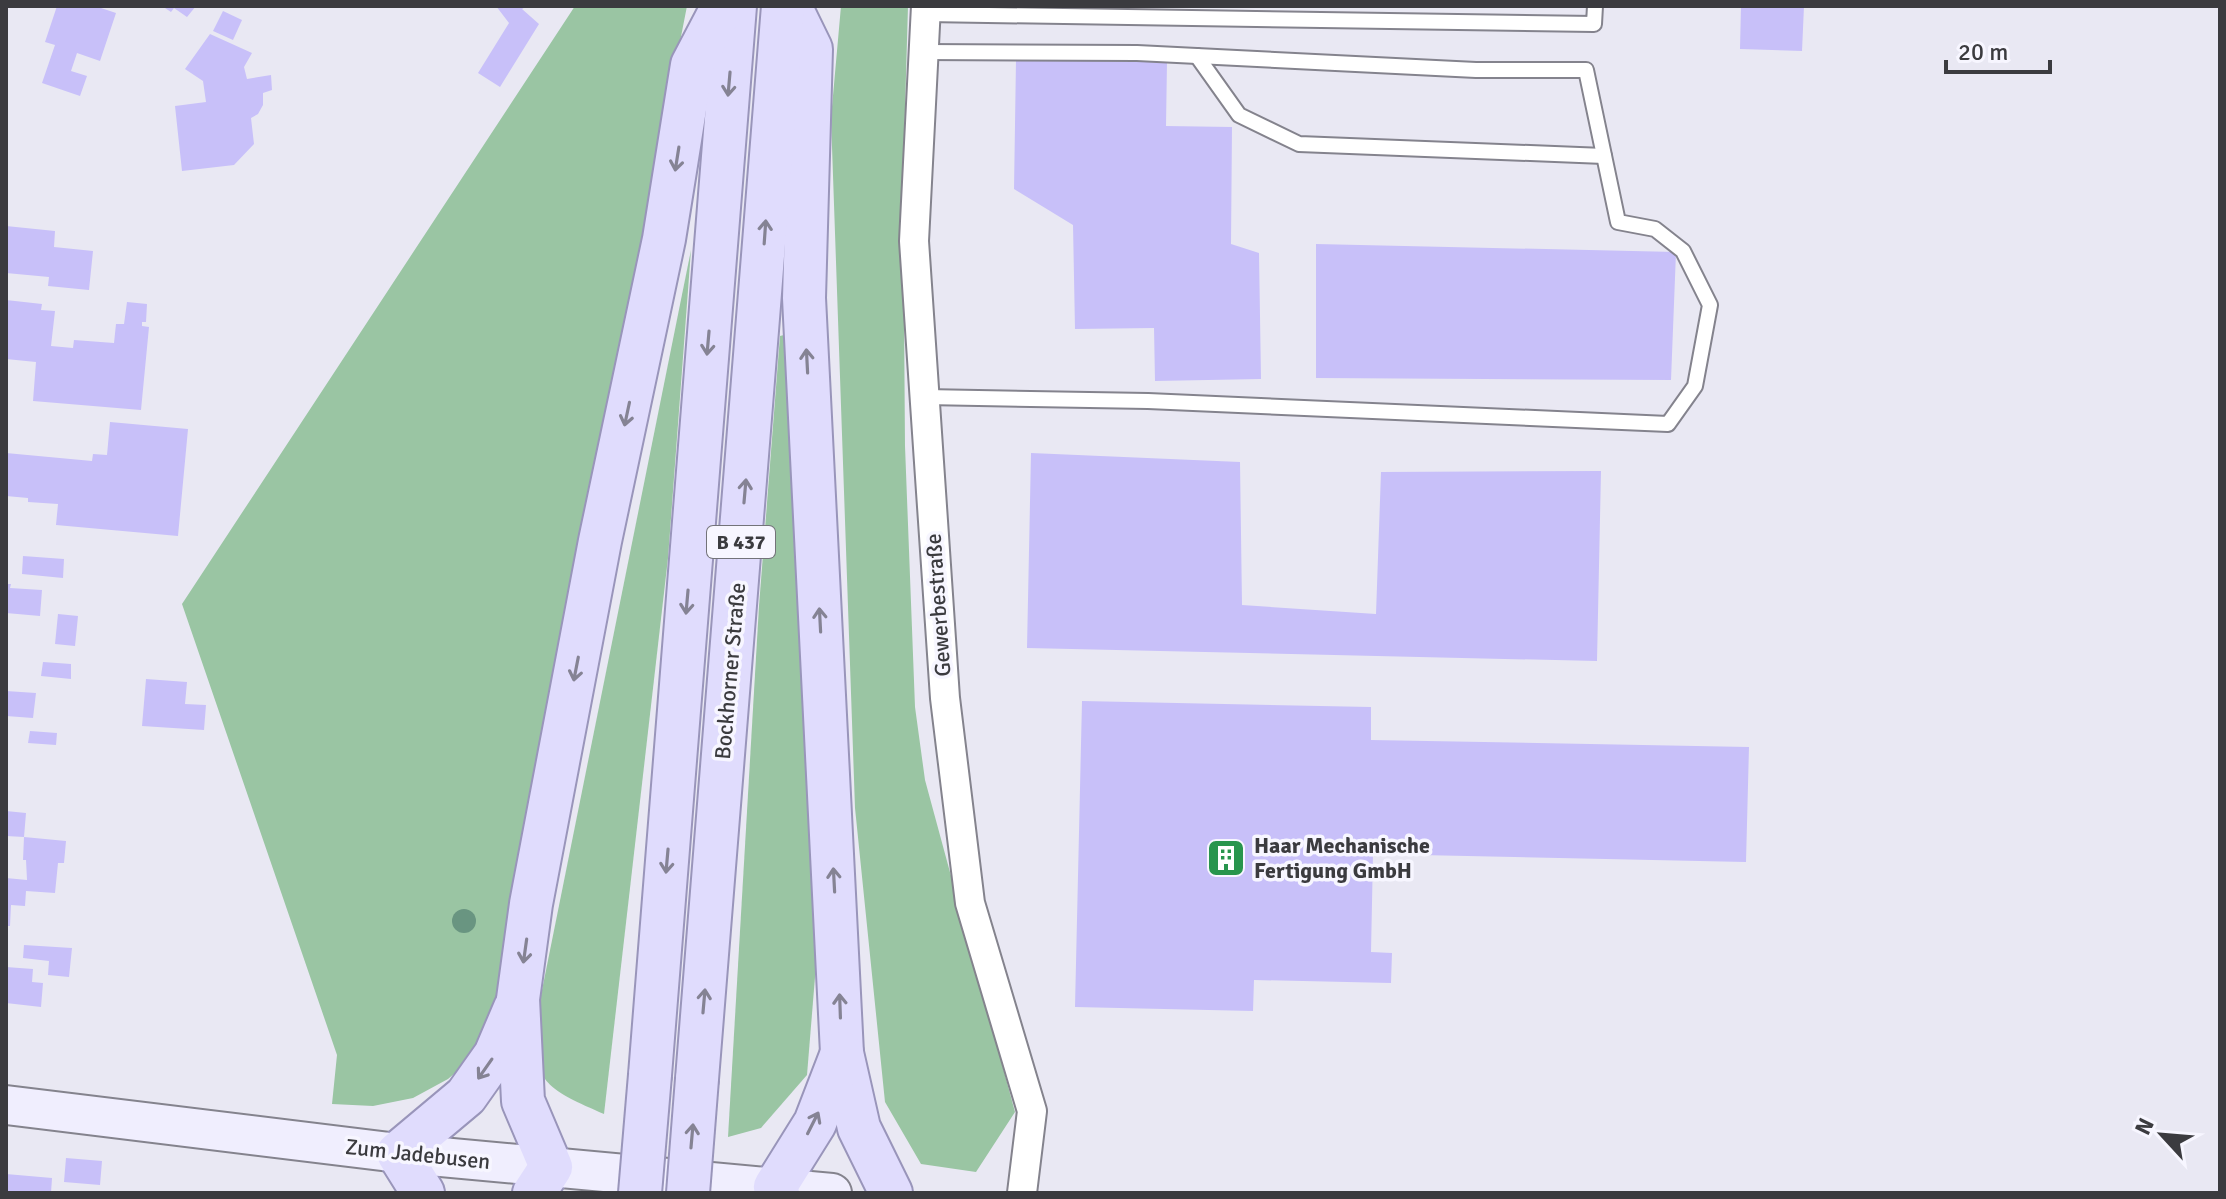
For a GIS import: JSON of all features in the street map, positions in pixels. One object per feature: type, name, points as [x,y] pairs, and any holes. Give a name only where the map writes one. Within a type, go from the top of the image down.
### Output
[{"type":"main road","points":[[542,1180],[523,1101],[518,999],[534,889],[600,541],[664,239],[692,65],[723,6]]},
{"type":"main road","name":"B 437","points":[[640,1193],[735,6]]},
{"type":"main road","name":"Bockhorner Straße","points":[[688,1193],[783,6]]},
{"type":"main road","points":[[790,6],[811,49],[804,298],[842,1053],[859,1128],[891,1193]]},
{"type":"main road","points":[[423,1193],[398,1153],[466,1096],[495,1055],[518,999]]},
{"type":"main road","points":[[777,1190],[815,1123],[842,1053]]},
{"type":"street","name":"Gewerbestraße","points":[[926,10],[914,241],[945,698],[970,903],[1032,1111],[1022,1193]]},
{"type":"street","name":"Zum Jadebusen","points":[[6,1105],[398,1153],[542,1180],[832,1193]]},
{"type":"lane","points":[[926,10],[1594,24],[1595,6]]},
{"type":"lane","points":[[923,52],[1137,53],[1476,70],[1586,70],[1618,222],[1655,229],[1683,251],[1710,305],[1695,386],[1668,424],[1148,401],[925,397]]},
{"type":"lane","points":[[1197,56],[1239,115],[1299,144],[1604,156]]},
{"type":"green space","points":[[575,6],[687,6],[525,833],[502,985],[484,1048],[448,1079],[413,1098],[373,1106],[332,1104],[337,1055],[182,604]]},
{"type":"green space","points":[[841,6],[908,6],[903,178],[905,446],[915,707],[925,780],[1015,1112],[976,1172],[921,1164],[885,1102],[855,808],[831,118]]},
{"type":"green space","points":[[691,250],[668,558],[604,1114],[562,1094],[542,1074],[536,1046],[540,1000]]},
{"type":"green space","points":[[788,334],[820,916],[807,1075],[761,1128],[728,1137],[759,606],[780,336]]},
{"type":"building","points":[[57,6],[95,6],[116,13],[100,61],[77,53],[71,71],[87,76],[80,96],[42,83],[55,45],[45,42]]},
{"type":"building","points":[[162,6],[196,6],[187,17],[174,8],[171,12]]},
{"type":"building","points":[[496,6],[527,6],[522,9],[539,24],[500,87],[478,73],[509,23]]},
{"type":"building","points":[[1741,6],[1804,6],[1802,51],[1740,49]]},
{"type":"building","points":[[223,11],[242,20],[233,40],[213,31]]},
{"type":"building","points":[[210,34],[252,53],[244,67],[247,79],[271,75],[272,90],[263,93],[263,105],[258,114],[251,118],[254,144],[234,165],[182,171],[175,106],[206,102],[203,81],[185,69]]},
{"type":"building","points":[[1016,60],[1167,62],[1166,126],[1232,127],[1231,244],[1259,253],[1261,379],[1155,381],[1154,328],[1075,329],[1073,225],[1014,189]]},
{"type":"building","points":[[6,226],[55,231],[54,247],[93,251],[89,290],[48,286],[49,277],[6,273]]},
{"type":"building","points":[[1316,244],[1676,252],[1671,380],[1316,378]]},
{"type":"building","points":[[6,300],[42,304],[41,310],[55,311],[51,346],[73,348],[74,340],[114,343],[116,324],[124,324],[127,302],[147,304],[146,322],[142,322],[142,326],[149,327],[141,410],[33,401],[36,362],[6,359]]},
{"type":"building","points":[[110,422],[188,429],[178,536],[56,525],[58,504],[28,502],[28,498],[6,496],[6,453],[92,461],[93,454],[107,455]]},
{"type":"building","points":[[1031,453],[1240,462],[1242,605],[1376,614],[1381,472],[1601,471],[1597,661],[1027,648]]},
{"type":"building","points":[[23,556],[64,559],[63,578],[22,574]]},
{"type":"building","points":[[6,584],[11,584],[10,588],[42,590],[40,616],[6,613]]},
{"type":"building","points":[[58,614],[78,616],[75,646],[55,644]]},
{"type":"building","points":[[43,662],[71,664],[71,679],[41,676]]},
{"type":"building","points":[[146,679],[187,682],[185,704],[206,705],[204,730],[142,726]]},
{"type":"building","points":[[6,691],[36,693],[33,718],[6,716]]},
{"type":"building","name":"Haar Mechanische Fertigung GmbH","points":[[1082,701],[1371,707],[1371,740],[1749,747],[1746,862],[1373,854],[1371,952],[1392,953],[1391,983],[1254,980],[1253,1011],[1075,1007]]},
{"type":"building","points":[[30,731],[57,733],[56,745],[28,743]]},
{"type":"building","points":[[6,811],[26,813],[24,837],[6,836]]},
{"type":"building","points":[[24,837],[66,841],[64,863],[58,863],[55,893],[26,891],[25,906],[11,905],[10,926],[6,926],[6,878],[27,880],[26,860],[23,860]]},
{"type":"building","points":[[24,945],[72,948],[69,977],[48,975],[49,961],[23,958]]},
{"type":"building","points":[[6,967],[33,969],[32,982],[43,983],[41,1007],[6,1003]]},
{"type":"building","points":[[66,1158],[102,1161],[100,1185],[64,1182]]},
{"type":"building","points":[[6,1174],[52,1178],[51,1193],[6,1193]]},
{"type":"place","name":"Haar Mechanische Fertigung GmbH","points":[[1226,858]]}]
